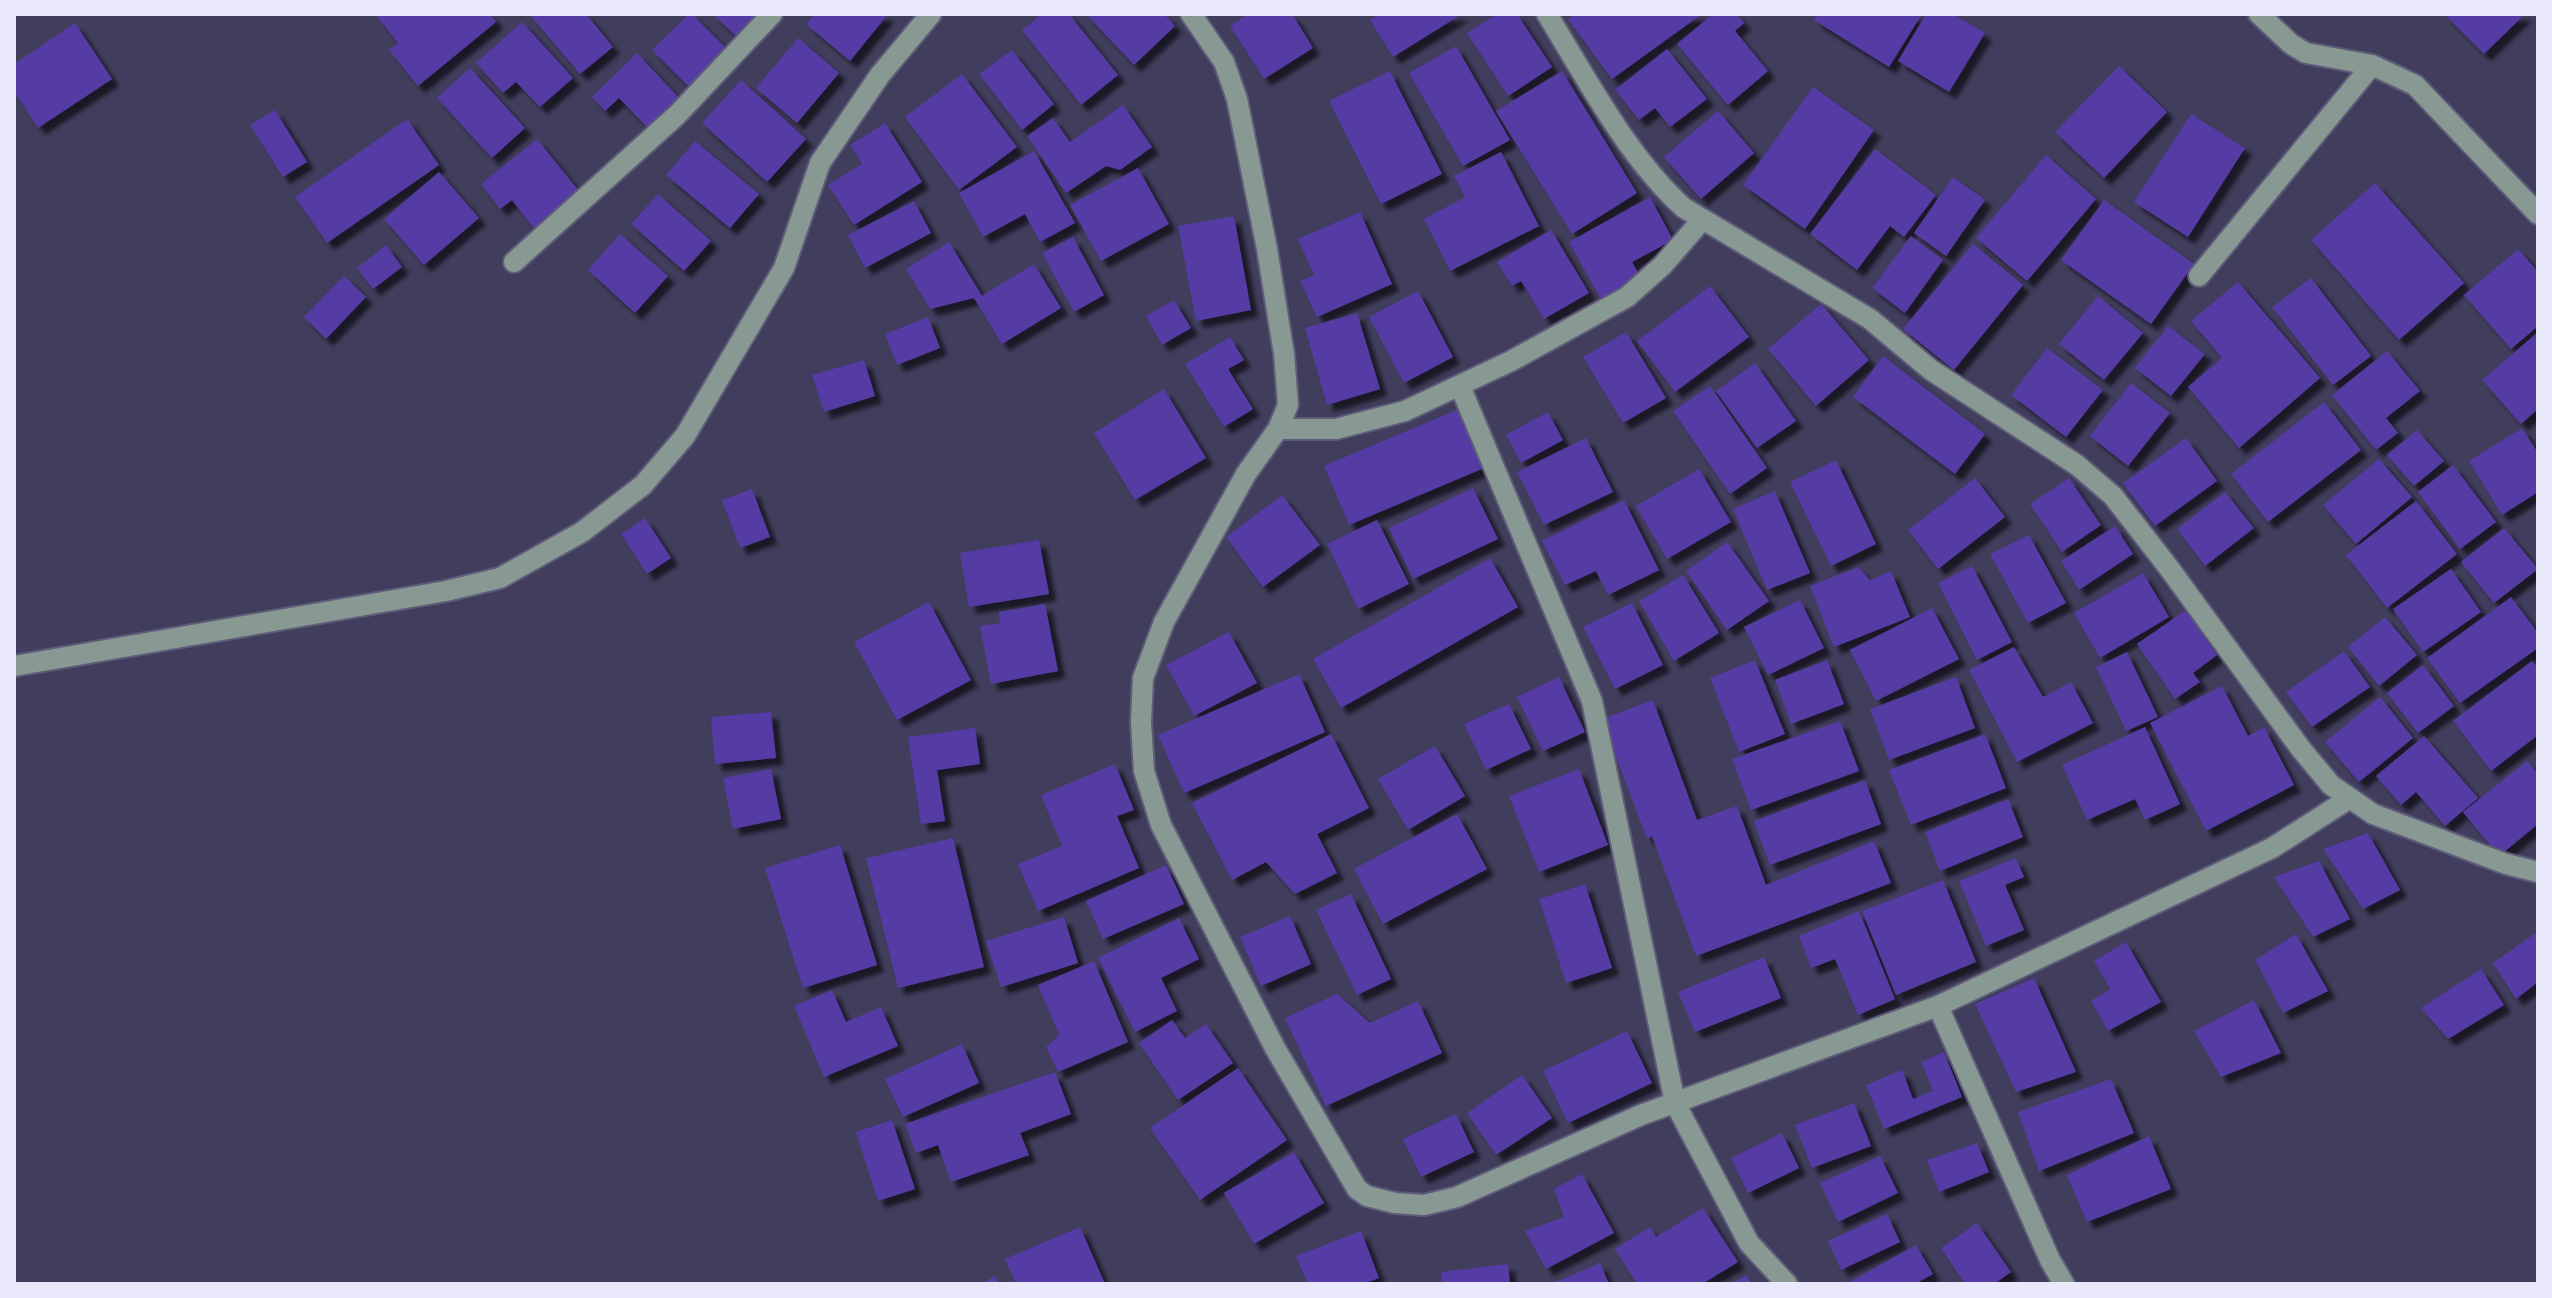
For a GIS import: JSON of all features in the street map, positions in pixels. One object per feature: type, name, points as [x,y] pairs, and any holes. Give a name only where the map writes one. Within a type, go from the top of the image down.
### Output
[{"type":"street","points":[[514,262],[677,115],[772,14]]},
{"type":"street","points":[[14,666],[459,588],[500,578],[582,532],[643,485],[685,436],[784,268],[820,163],[880,75],[931,14]]},
{"type":"street","points":[[1191,14],[1224,62],[1237,99],[1267,249],[1284,354],[1288,405],[1278,429],[1246,474],[1164,622],[1143,678],[1141,722],[1144,771],[1161,825],[1275,1048],[1357,1189],[1367,1196],[1395,1203],[1424,1205],[1457,1197],[1641,1115],[1938,1006],[2272,848],[2350,798]]},
{"type":"street","points":[[1547,14],[1592,88],[1658,185],[1684,208],[1870,319],[1931,370],[2077,465],[2113,496],[2331,785],[2373,814],[2506,864],[2538,872]]},
{"type":"street","points":[[2259,14],[2291,44],[2306,53],[2372,65],[2415,85],[2538,214]]},
{"type":"street","points":[[2199,276],[2372,65]]},
{"type":"street","points":[[1278,429],[1336,429],[1405,411],[1511,361],[1627,297],[1663,265],[1702,220]]},
{"type":"street","points":[[1460,386],[1592,701],[1675,1103],[1749,1243],[1787,1284]]},
{"type":"street","points":[[1938,1006],[2050,1260],[2064,1284]]},
{"type":"building","points":[[375,14],[490,14],[496,22],[418,86],[389,50],[398,43]]},
{"type":"building","points":[[586,14],[613,47],[580,74],[531,16]]},
{"type":"building","points":[[689,14],[729,51],[691,89],[652,50]]},
{"type":"building","points":[[713,14],[764,14],[740,40]]},
{"type":"building","points":[[815,14],[888,14],[850,61],[806,24]]},
{"type":"building","points":[[1042,14],[1069,14],[1118,75],[1081,105],[1022,30]]},
{"type":"building","points":[[1086,14],[1164,14],[1175,26],[1134,65]]},
{"type":"building","points":[[1248,14],[1292,14],[1313,48],[1264,79],[1230,26]]},
{"type":"building","points":[[1379,14],[1462,14],[1393,57],[1370,20]]},
{"type":"building","points":[[1497,14],[1517,14],[1552,67],[1508,96],[1467,33]]},
{"type":"building","points":[[1576,14],[1702,14],[1612,79],[1568,19]]},
{"type":"building","points":[[1713,14],[1736,14],[1744,23],[1735,31],[1768,71],[1728,105],[1677,44]]},
{"type":"building","points":[[1818,14],[1922,14],[1889,67],[1814,20]]},
{"type":"building","points":[[1926,14],[1953,14],[1985,33],[1949,92],[1898,61]]},
{"type":"building","points":[[2444,14],[2525,14],[2484,54]]},
{"type":"building","points":[[522,22],[573,78],[540,107],[516,82],[503,93],[476,63]]},
{"type":"building","points":[[75,23],[112,79],[38,128],[14,91],[14,64]]},
{"type":"building","points":[[798,38],[839,73],[797,123],[756,88]]},
{"type":"building","points":[[1456,46],[1510,140],[1463,166],[1409,73]]},
{"type":"building","points":[[1667,49],[1707,99],[1670,127],[1655,108],[1639,120],[1615,90]]},
{"type":"building","points":[[1012,50],[1054,104],[1022,130],[979,74]]},
{"type":"building","points":[[637,53],[680,99],[649,129],[619,98],[605,111],[592,97]]},
{"type":"building","points":[[2119,66],[2167,112],[2104,178],[2055,132]]},
{"type":"building","points":[[470,68],[525,128],[492,158],[437,98]]},
{"type":"building","points":[[1390,71],[1442,174],[1381,204],[1329,101]]},
{"type":"building","points":[[1562,71],[1637,193],[1572,234],[1496,111]]},
{"type":"building","points":[[962,74],[1017,147],[959,190],[905,117]]},
{"type":"building","points":[[741,80],[806,139],[767,182],[702,123]]},
{"type":"building","points":[[1813,87],[1874,130],[1805,229],[1743,185]]},
{"type":"building","points":[[1123,105],[1152,147],[1120,170],[1106,166],[1066,193],[1027,136],[1053,118],[1070,142]]},
{"type":"building","points":[[275,110],[307,162],[283,177],[250,125]]},
{"type":"building","points":[[1718,111],[1754,153],[1701,199],[1664,157]]},
{"type":"building","points":[[2191,114],[2245,148],[2188,237],[2134,202]]},
{"type":"building","points":[[407,119],[439,165],[327,243],[295,197]]},
{"type":"building","points":[[885,123],[922,182],[854,225],[828,185],[862,164],[850,145]]},
{"type":"building","points":[[537,139],[582,195],[536,231],[512,200],[500,209],[481,184]]},
{"type":"building","points":[[695,141],[759,194],[730,228],[666,175]]},
{"type":"building","points":[[1875,149],[1936,195],[1904,237],[1890,226],[1857,270],[1810,234]]},
{"type":"building","points":[[1034,151],[1075,223],[1040,242],[1025,214],[983,237],[959,193]]},
{"type":"building","points":[[1501,152],[1539,226],[1450,271],[1424,219],[1465,197],[1454,176]]},
{"type":"building","points":[[2046,155],[2096,199],[2027,281],[1976,238]]},
{"type":"building","points":[[1138,168],[1169,224],[1101,261],[1070,205]]},
{"type":"building","points":[[439,172],[479,218],[424,265],[384,219]]},
{"type":"building","points":[[1953,177],[1985,200],[1946,256],[1914,233]]},
{"type":"building","points":[[2375,183],[2464,283],[2399,340],[2311,240]]},
{"type":"building","points":[[658,194],[711,241],[684,271],[631,224]]},
{"type":"building","points":[[1650,197],[1673,240],[1632,262],[1641,278],[1601,299],[1569,242]]},
{"type":"building","points":[[2104,200],[2194,264],[2151,324],[2061,260]]},
{"type":"building","points":[[914,201],[931,233],[865,268],[848,235]]},
{"type":"building","points":[[1360,212],[1392,284],[1317,317],[1300,281],[1314,275],[1298,239]]},
{"type":"building","points":[[1234,216],[1251,310],[1196,321],[1178,226]]},
{"type":"building","points":[[1551,230],[1589,293],[1544,319],[1521,281],[1512,286],[1497,262]]},
{"type":"building","points":[[620,234],[668,276],[635,313],[588,270]]},
{"type":"building","points":[[1911,236],[1943,260],[1905,313],[1872,288]]},
{"type":"building","points":[[1073,237],[1104,295],[1074,312],[1042,253]]},
{"type":"building","points":[[949,242],[982,296],[1034,264],[1061,308],[1002,344],[974,298],[930,309],[906,269]]},
{"type":"building","points":[[1973,244],[2023,285],[1954,370],[1903,329]]},
{"type":"building","points":[[386,245],[402,267],[373,289],[357,268]]},
{"type":"building","points":[[2518,249],[2538,272],[2538,326],[2511,349],[2464,295]]},
{"type":"building","points":[[344,276],[366,297],[326,339],[304,317]]},
{"type":"building","points":[[2311,278],[2371,356],[2333,385],[2272,307]]},
{"type":"building","points":[[2238,282],[2320,378],[2239,448],[2188,387],[2222,358],[2191,321]]},
{"type":"building","points":[[1710,286],[1749,337],[1675,392],[1637,341]]},
{"type":"building","points":[[1418,291],[1453,357],[1404,383],[1369,317]]},
{"type":"building","points":[[2098,296],[2143,333],[2104,380],[2059,344]]},
{"type":"building","points":[[1174,300],[1191,328],[1162,345],[1146,316]]},
{"type":"building","points":[[1821,304],[1869,360],[1816,406],[1768,349]]},
{"type":"building","points":[[1357,313],[1380,389],[1327,405],[1305,328]]},
{"type":"building","points":[[928,317],[940,348],[897,365],[885,334]]},
{"type":"building","points":[[2168,326],[2205,354],[2171,396],[2135,368]]},
{"type":"building","points":[[1626,332],[1666,398],[1623,423],[1583,357]]},
{"type":"building","points":[[2538,332],[2538,409],[2521,424],[2482,380]]},
{"type":"building","points":[[1230,337],[1244,360],[1228,369],[1253,409],[1224,427],[1185,364]]},
{"type":"building","points":[[2047,348],[2103,390],[2066,437],[2011,395]]},
{"type":"building","points":[[2387,351],[2420,391],[2386,418],[2398,433],[2376,450],[2332,395]]},
{"type":"building","points":[[1883,356],[1985,434],[1955,474],[1853,397]]},
{"type":"building","points":[[864,360],[875,396],[824,412],[812,375]]},
{"type":"building","points":[[1755,363],[1796,421],[1757,448],[1716,391]]},
{"type":"building","points":[[2131,383],[2170,413],[2128,466],[2090,436]]},
{"type":"building","points":[[1710,386],[1767,468],[1730,494],[1673,411]]},
{"type":"building","points":[[1164,389],[1206,458],[1135,500],[1094,433]]},
{"type":"building","points":[[2324,402],[2361,450],[2268,522],[2231,474]]},
{"type":"building","points":[[1459,409],[1484,468],[1349,525],[1324,466]]},
{"type":"building","points":[[1548,412],[1563,440],[1521,463],[1506,435]]},
{"type":"building","points":[[2522,428],[2538,453],[2538,492],[2502,515],[2469,461]]},
{"type":"building","points":[[2417,430],[2444,461],[2414,486],[2387,455]]},
{"type":"building","points":[[1586,438],[1613,492],[1544,525],[1517,472]]},
{"type":"building","points":[[2186,438],[2217,481],[2155,526],[2123,483]]},
{"type":"building","points":[[2379,459],[2412,497],[2356,544],[2323,505]]},
{"type":"building","points":[[1836,460],[1876,544],[1831,566],[1790,482]]},
{"type":"building","points":[[2453,465],[2496,522],[2460,549],[2418,492]]},
{"type":"building","points":[[1699,469],[1731,522],[1667,559],[1636,506]]},
{"type":"building","points":[[1975,478],[2005,517],[1938,569],[1908,530]]},
{"type":"building","points":[[2069,478],[2101,525],[2062,552],[2030,504]]},
{"type":"building","points":[[1473,488],[1498,539],[1413,579],[1389,528]]},
{"type":"building","points":[[752,489],[770,537],[740,548],[722,500]]},
{"type":"building","points":[[1775,491],[1810,573],[1767,590],[1733,509]]},
{"type":"building","points":[[2225,492],[2254,528],[2205,566],[2177,529]]},
{"type":"building","points":[[1282,495],[1320,545],[1263,587],[1226,537]]},
{"type":"building","points":[[1624,500],[1659,570],[1608,595],[1596,571],[1565,585],[1542,541]]},
{"type":"building","points":[[2416,501],[2457,554],[2387,608],[2346,555]]},
{"type":"building","points":[[645,518],[671,558],[647,574],[621,534]]},
{"type":"building","points":[[1377,520],[1409,584],[1358,609],[1327,544]]},
{"type":"building","points":[[2115,526],[2133,554],[2079,590],[2061,561]]},
{"type":"building","points":[[2504,528],[2538,569],[2494,603],[2461,562]]},
{"type":"building","points":[[2029,535],[2066,603],[2028,623],[1990,554]]},
{"type":"building","points":[[1039,540],[1049,594],[969,607],[960,553]]},
{"type":"building","points":[[1727,542],[1769,601],[1727,630],[1686,571]]},
{"type":"building","points":[[1490,558],[1518,607],[1341,708],[1313,659]]},
{"type":"building","points":[[1972,566],[2012,642],[1977,660],[1938,583]]},
{"type":"building","points":[[1858,567],[1870,580],[1891,571],[1910,617],[1834,647],[1810,586]]},
{"type":"building","points":[[2451,569],[2481,612],[2423,652],[2393,609]]},
{"type":"building","points":[[2143,573],[2169,617],[2100,658],[2074,613]]},
{"type":"building","points":[[1683,575],[1719,633],[1674,661],[1639,601]]},
{"type":"building","points":[[2511,597],[2538,633],[2538,648],[2460,703],[2427,658]]},
{"type":"building","points":[[1800,600],[1824,648],[1768,675],[1744,627]]},
{"type":"building","points":[[929,602],[971,680],[897,720],[854,642]]},
{"type":"building","points":[[1632,603],[1663,665],[1615,689],[1583,627]]},
{"type":"building","points":[[1045,604],[1058,671],[991,684],[980,626],[1000,623],[999,612]]},
{"type":"building","points":[[1932,608],[1959,659],[1876,701],[1850,650]]},
{"type":"building","points":[[2186,610],[2217,655],[2193,673],[2200,682],[2175,699],[2137,644]]},
{"type":"building","points":[[2385,617],[2417,655],[2379,686],[2348,647]]},
{"type":"building","points":[[1229,632],[1257,683],[1194,716],[1166,665]]},
{"type":"building","points":[[2014,647],[2043,697],[2071,682],[2093,723],[2017,762],[1969,670]]},
{"type":"building","points":[[2344,651],[2370,687],[2312,727],[2286,692]]},
{"type":"building","points":[[2127,652],[2158,717],[2126,731],[2096,667]]},
{"type":"building","points":[[1755,660],[1785,734],[1739,752],[1710,678]]},
{"type":"building","points":[[1827,660],[1844,704],[1791,724],[1775,680]]},
{"type":"building","points":[[2532,661],[2538,669],[2538,735],[2491,771],[2453,721]]},
{"type":"building","points":[[2423,665],[2454,706],[2418,733],[2387,693]]},
{"type":"building","points":[[1299,674],[1325,732],[1184,793],[1158,735]]},
{"type":"building","points":[[1559,677],[1585,732],[1543,751],[1517,697]]},
{"type":"building","points":[[1956,677],[1975,728],[1889,760],[1870,709]]},
{"type":"building","points":[[2222,686],[2248,736],[2264,727],[2294,785],[2206,831],[2150,723]]},
{"type":"building","points":[[2380,697],[2413,738],[2359,782],[2325,742]]},
{"type":"building","points":[[1653,700],[1697,820],[1737,806],[1766,885],[1874,841],[1891,883],[1696,956],[1652,836],[1647,839],[1602,719]]},
{"type":"building","points":[[1509,704],[1531,749],[1486,770],[1464,724]]},
{"type":"building","points":[[771,712],[776,758],[715,764],[711,717]]},
{"type":"building","points":[[1840,721],[1859,771],[1751,810],[1732,759]]},
{"type":"building","points":[[2145,727],[2180,804],[2145,820],[2135,799],[2087,820],[2062,765]]},
{"type":"building","points":[[975,728],[980,764],[937,770],[945,821],[921,824],[908,737]]},
{"type":"building","points":[[1331,734],[1369,808],[1317,834],[1337,873],[1295,894],[1266,862],[1232,880],[1192,803]]},
{"type":"building","points":[[1985,734],[2006,788],[1911,825],[1889,770]]},
{"type":"building","points":[[2424,736],[2478,798],[2445,826],[2416,792],[2401,805],[2376,776]]},
{"type":"building","points":[[1435,746],[1465,796],[1408,830],[1378,779]]},
{"type":"building","points":[[2527,761],[2538,774],[2538,824],[2499,856],[2463,812]]},
{"type":"building","points":[[1115,764],[1134,810],[1117,816],[1139,868],[1038,911],[1018,864],[1062,846],[1041,795]]},
{"type":"building","points":[[771,769],[781,819],[733,829],[723,778]]},
{"type":"building","points":[[1579,769],[1608,845],[1539,872],[1509,796]]},
{"type":"building","points":[[1865,780],[1881,824],[1770,865],[1754,821]]},
{"type":"building","points":[[2008,799],[2023,837],[1940,871],[1925,832]]},
{"type":"building","points":[[1457,814],[1487,869],[1383,924],[1354,869]]},
{"type":"building","points":[[2368,833],[2400,890],[2363,909],[2323,849]]},
{"type":"building","points":[[953,838],[984,967],[898,988],[866,858]]},
{"type":"building","points":[[840,845],[877,965],[803,988],[765,868]]},
{"type":"building","points":[[2016,858],[2024,877],[2005,885],[2024,930],[1986,946],[1959,881]]},
{"type":"building","points":[[2319,861],[2350,919],[2313,937],[2274,877]]},
{"type":"building","points":[[1166,865],[1184,904],[1103,939],[1086,901]]},
{"type":"building","points":[[1943,880],[1976,962],[1896,995],[1862,911]]},
{"type":"building","points":[[1585,884],[1612,968],[1566,983],[1539,899]]},
{"type":"building","points":[[1351,894],[1391,979],[1357,995],[1316,910]]},
{"type":"building","points":[[1859,911],[1895,999],[1858,1015],[1835,959],[1811,968],[1799,936]]},
{"type":"building","points":[[1290,916],[1311,964],[1261,986],[1240,937]]},
{"type":"building","points":[[1064,917],[1078,963],[1001,987],[986,941]]},
{"type":"building","points":[[1179,918],[1199,959],[1161,978],[1177,1011],[1135,1032],[1098,958]]},
{"type":"building","points":[[2538,931],[2538,982],[2516,999],[2493,963]]},
{"type":"building","points":[[2296,934],[2328,991],[2283,1013],[2255,960]]},
{"type":"building","points":[[2126,942],[2161,1002],[2108,1031],[2091,1001],[2110,989],[2094,961]]},
{"type":"building","points":[[1764,957],[1781,998],[1695,1032],[1678,992]]},
{"type":"building","points":[[1094,961],[1128,1042],[1058,1072],[1046,1047],[1059,1035],[1038,985]]},
{"type":"building","points":[[2481,969],[2504,1005],[2448,1039],[2421,1008]]},
{"type":"building","points":[[2034,978],[2076,1072],[2016,1092],[1975,1004]]},
{"type":"building","points":[[832,990],[846,1022],[881,1007],[898,1046],[824,1077],[794,1006]]},
{"type":"building","points":[[1337,994],[1370,1023],[1418,1001],[1442,1053],[1326,1106],[1285,1018]]},
{"type":"building","points":[[2254,1000],[2281,1053],[2221,1077],[2194,1031]]},
{"type":"building","points":[[1172,1020],[1185,1038],[1206,1024],[1233,1063],[1178,1100],[1139,1043]]},
{"type":"building","points":[[1627,1031],[1652,1083],[1568,1123],[1543,1071]]},
{"type":"building","points":[[962,1044],[979,1083],[903,1117],[885,1079]]},
{"type":"building","points":[[1944,1052],[1962,1097],[1884,1129],[1866,1085],[1902,1070],[1913,1099],[1933,1091],[1921,1062]]},
{"type":"building","points":[[1238,1068],[1287,1140],[1200,1200],[1150,1128]]},
{"type":"building","points":[[1055,1072],[1071,1114],[1020,1133],[1029,1155],[951,1182],[938,1145],[916,1153],[905,1124]]},
{"type":"building","points":[[1522,1075],[1552,1118],[1496,1155],[1467,1113]]},
{"type":"building","points":[[2111,1079],[2134,1133],[2039,1171],[2018,1112]]},
{"type":"building","points":[[1854,1103],[1871,1146],[1812,1168],[1795,1125]]},
{"type":"building","points":[[1456,1114],[1474,1152],[1421,1177],[1403,1139]]},
{"type":"building","points":[[892,1120],[915,1189],[878,1201],[856,1132]]},
{"type":"building","points":[[1782,1133],[1799,1168],[1748,1193],[1731,1158]]},
{"type":"building","points":[[2149,1136],[2171,1189],[2087,1222],[2067,1175]]},
{"type":"building","points":[[1977,1143],[1989,1172],[1939,1192],[1927,1160]]},
{"type":"building","points":[[1294,1152],[1324,1203],[1254,1244],[1224,1193]]},
{"type":"building","points":[[1880,1156],[1898,1193],[1838,1222],[1820,1183]]},
{"type":"building","points":[[1582,1174],[1614,1233],[1546,1269],[1525,1231],[1564,1217],[1554,1189]]},
{"type":"building","points":[[1703,1208],[1738,1262],[1702,1284],[1637,1284],[1615,1249],[1650,1227],[1656,1237]]},
{"type":"building","points":[[1887,1214],[1900,1242],[1841,1270],[1828,1241]]},
{"type":"building","points":[[1977,1223],[2011,1272],[1994,1284],[1965,1284],[1941,1248]]},
{"type":"building","points":[[1080,1227],[1105,1284],[1016,1284],[1005,1259]]},
{"type":"building","points":[[1361,1231],[1379,1278],[1363,1284],[1308,1284],[1296,1256]]},
{"type":"building","points":[[1916,1245],[1933,1274],[1915,1284],[1846,1284]]},
{"type":"building","points":[[1600,1263],[1609,1284],[1551,1284]]},
{"type":"building","points":[[1508,1264],[1510,1284],[1442,1284],[1441,1272]]},
{"type":"building","points":[[1746,1275],[1752,1284],[1732,1284]]},
{"type":"building","points":[[995,1276],[999,1284],[981,1284]]}]
